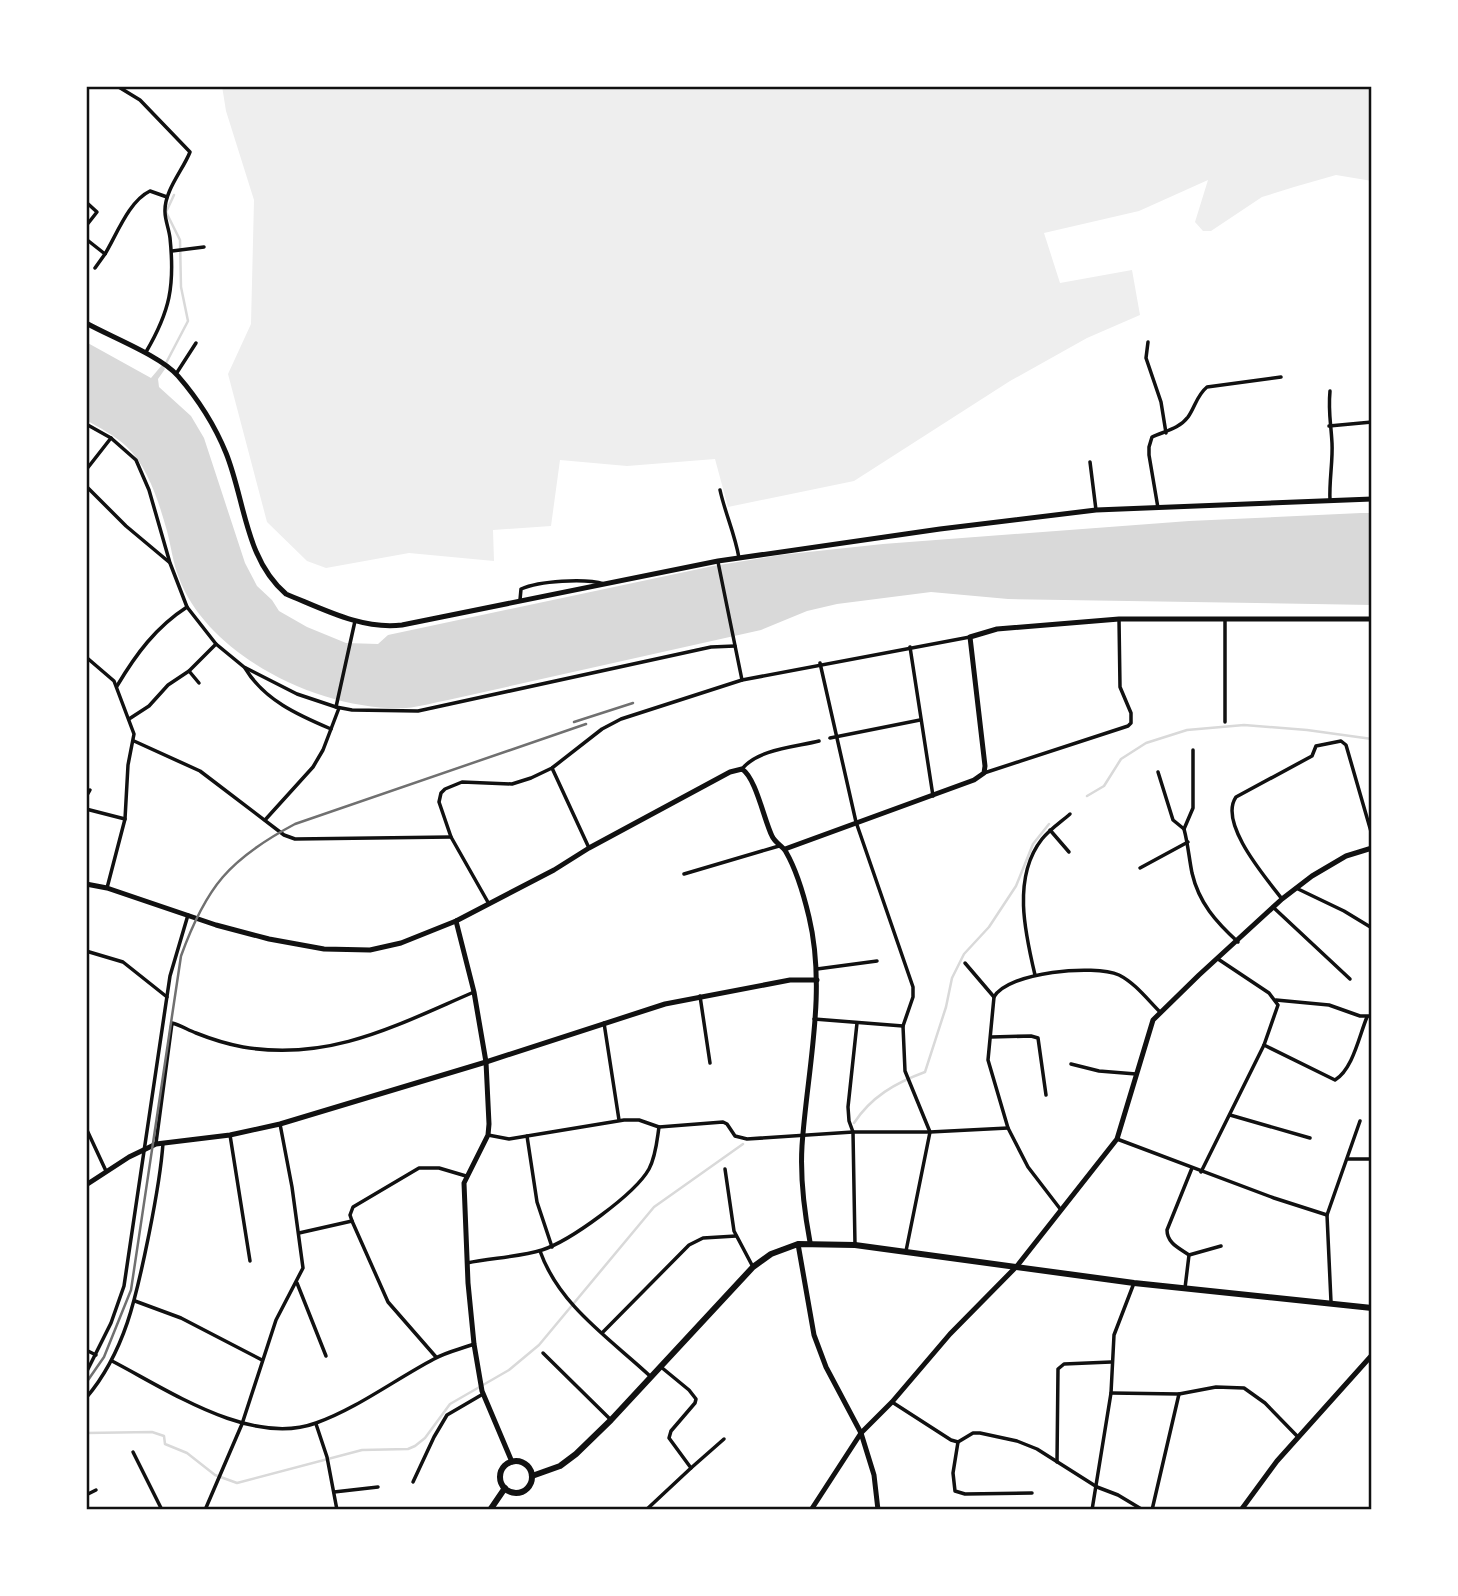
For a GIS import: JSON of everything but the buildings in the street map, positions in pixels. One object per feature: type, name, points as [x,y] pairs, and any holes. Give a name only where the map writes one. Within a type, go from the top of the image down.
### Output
[{"type":"main road","points":[[532,1476],[568,1461],[611,1420],[752,1268],[785,1247],[798,1244],[810,1242],[855,1245],[1134,1283],[1372,1308]]},
{"type":"main road","points":[[512,1462],[523,1463],[532,1476],[527,1488],[516,1493],[505,1488],[500,1478],[503,1468],[512,1462]]},
{"type":"main road","points":[[490,1510],[505,1488]]},
{"type":"street","points":[[86,87],[106,86]]},
{"type":"street","points":[[117,86],[140,100],[190,150],[167,197],[165,214],[172,251],[173,278],[162,324],[145,354]]},
{"type":"street","points":[[95,268],[130,210],[145,193],[150,191],[167,197]]},
{"type":"street","points":[[86,202],[97,212],[86,226]]},
{"type":"street","points":[[86,239],[105,254]]},
{"type":"street","points":[[172,251],[204,247]]},
{"type":"street","points":[[86,323],[159,361],[174,372],[214,426],[227,455],[253,545],[268,574],[286,594],[355,623],[402,625],[739,558],[940,529],[1096,510],[1372,499]]},
{"type":"street","points":[[1148,342],[1146,358],[1161,402],[1166,433]]},
{"type":"street","points":[[174,372],[196,343]]},
{"type":"street","points":[[1158,509],[1149,447],[1152,438],[1166,433],[1186,419],[1201,392],[1207,387],[1281,377]]},
{"type":"street","points":[[1330,500],[1331,391]]},
{"type":"street","points":[[1329,426],[1372,422]]},
{"type":"street","points":[[86,424],[111,438],[128,452],[140,467],[170,563],[187,607],[216,644],[244,667],[298,694],[337,708],[378,712],[418,711],[734,643]]},
{"type":"street","points":[[86,470],[111,438]]},
{"type":"street","points":[[1090,462],[1096,510]]},
{"type":"street","points":[[86,486],[126,526],[170,563]]},
{"type":"street","points":[[720,490],[739,558]]},
{"type":"street","points":[[718,562],[742,680]]},
{"type":"street","points":[[520,600],[521,589],[533,585],[589,581],[604,584]]},
{"type":"street","points":[[117,686],[148,640],[187,607]]},
{"type":"street","points":[[1225,618],[1225,722]]},
{"type":"street","points":[[489,904],[451,837],[439,802],[441,793],[462,782],[512,784],[544,774],[602,729],[621,719],[742,680],[820,663],[970,637],[997,629],[1119,619],[1372,619]]},
{"type":"street","points":[[684,874],[782,847],[933,796],[974,780],[984,773],[1128,726],[1131,723],[1131,713],[1120,687],[1119,619]]},
{"type":"street","points":[[265,820],[313,768],[323,750],[337,708],[355,623]]},
{"type":"street","points":[[970,637],[984,773]]},
{"type":"street","points":[[129,719],[145,710],[216,644]]},
{"type":"street","points":[[910,647],[933,796]]},
{"type":"street","points":[[86,657],[117,686],[134,741],[128,765],[125,818],[107,888]]},
{"type":"street","points":[[820,663],[856,822],[913,987],[913,997],[903,1026],[905,1071],[930,1132],[906,1253]]},
{"type":"street","points":[[244,667],[257,685],[277,701],[297,714],[331,729]]},
{"type":"street","points":[[189,671],[199,683]]},
{"type":"street","points":[[831,738],[920,720]]},
{"type":"street","points":[[1282,899],[1236,830],[1232,802],[1236,797],[1312,756],[1316,746],[1341,740],[1346,745],[1372,835]]},
{"type":"street","points":[[134,741],[200,771],[284,835],[301,840],[451,837]]},
{"type":"street","points":[[86,884],[107,888],[216,925],[269,939],[324,949],[370,950],[401,943],[456,921],[730,772],[742,769],[758,756],[819,741]]},
{"type":"street","points":[[1184,829],[1193,808],[1193,750]]},
{"type":"street","points":[[552,768],[589,848]]},
{"type":"street","points":[[742,769],[749,777],[773,840],[782,847],[806,906],[817,969],[803,1136],[802,1202],[810,1242]]},
{"type":"street","points":[[1158,772],[1173,820],[1184,829],[1192,874],[1199,893],[1216,922],[1238,942]]},
{"type":"street","points":[[86,797],[90,790]]},
{"type":"street","points":[[86,810],[125,818]]},
{"type":"street","points":[[1035,975],[1024,923],[1027,872],[1035,851],[1050,830],[1070,814]]},
{"type":"street","points":[[1050,830],[1069,852]]},
{"type":"street","points":[[1140,868],[1188,842]]},
{"type":"street","points":[[811,1510],[861,1433],[1017,1266],[1117,1139],[1150,1027],[1160,1013],[1296,888],[1346,856],[1372,848]]},
{"type":"street","points":[[1296,888],[1372,928]]},
{"type":"street","points":[[1275,908],[1350,978]]},
{"type":"street","points":[[86,1373],[97,1356],[124,1286],[167,997],[176,950],[188,915]]},
{"type":"street","points":[[456,921],[474,992],[486,1062],[489,1124],[488,1135],[466,1176],[464,1197],[474,1344],[482,1393],[512,1462]]},
{"type":"street","points":[[86,951],[123,962],[167,997]]},
{"type":"street","points":[[1218,959],[1276,1000],[1329,1005],[1370,1016],[1349,1061],[1335,1080],[1264,1045]]},
{"type":"street","points":[[817,969],[877,961]]},
{"type":"street","points":[[965,963],[994,998]]},
{"type":"street","points":[[1062,1211],[1028,1167],[1008,1128],[988,1060],[994,998],[1000,990],[1035,975],[1057,971],[1108,972],[1128,981],[1160,1013]]},
{"type":"street","points":[[86,1185],[145,1148],[160,1143],[230,1135],[280,1124],[486,1062],[604,1023],[700,996],[790,980],[817,980]]},
{"type":"street","points":[[86,1398],[112,1361],[135,1301],[156,1199],[172,1023],[216,1041],[242,1047],[273,1051],[323,1048],[360,1040],[474,992]]},
{"type":"street","points":[[700,996],[710,1063]]},
{"type":"street","points":[[1201,1172],[1264,1045],[1277,1013],[1276,1000]]},
{"type":"street","points":[[814,1019],[903,1026]]},
{"type":"street","points":[[604,1023],[619,1120]]},
{"type":"street","points":[[855,1245],[853,1132],[848,1107],[857,1023]]},
{"type":"street","points":[[990,1037],[1038,1038],[1046,1095]]},
{"type":"street","points":[[1071,1063],[1099,1071],[1136,1074]]},
{"type":"street","points":[[1230,1115],[1310,1138]]},
{"type":"street","points":[[488,1135],[502,1139],[619,1120],[639,1120],[659,1127],[723,1122],[740,1138],[1008,1128]]},
{"type":"street","points":[[1331,1302],[1327,1215],[1360,1121]]},
{"type":"street","points":[[205,1510],[242,1424],[276,1320],[297,1283],[303,1263],[280,1124]]},
{"type":"street","points":[[467,1263],[552,1247],[596,1218],[642,1179],[652,1164],[659,1127]]},
{"type":"street","points":[[86,1128],[106,1171]]},
{"type":"street","points":[[230,1135],[250,1261]]},
{"type":"street","points":[[527,1135],[537,1202],[552,1247]]},
{"type":"street","points":[[1117,1139],[1201,1172],[1327,1215]]},
{"type":"street","points":[[1348,1159],[1372,1159]]},
{"type":"street","points":[[436,1357],[388,1302],[352,1221],[353,1208],[419,1168],[439,1167],[466,1176]]},
{"type":"street","points":[[1189,1255],[1171,1242],[1167,1237],[1167,1230],[1192,1168]]},
{"type":"street","points":[[724,1169],[736,1236],[752,1268]]},
{"type":"street","points":[[299,1233],[352,1221]]},
{"type":"street","points":[[603,1332],[689,1245],[696,1240],[713,1236],[736,1236]]},
{"type":"street","points":[[798,1244],[814,1335],[826,1367],[861,1433],[874,1475],[878,1510]]},
{"type":"street","points":[[1189,1255],[1221,1246]]},
{"type":"street","points":[[540,1251],[550,1277],[570,1303],[651,1378]]},
{"type":"street","points":[[1185,1288],[1189,1255]]},
{"type":"street","points":[[297,1283],[326,1356]]},
{"type":"street","points":[[1092,1510],[1111,1393],[1114,1335],[1134,1283]]},
{"type":"street","points":[[135,1301],[181,1318],[262,1360]]},
{"type":"street","points":[[112,1361],[185,1399],[242,1424],[290,1429],[316,1423],[436,1357],[474,1344]]},
{"type":"street","points":[[86,1350],[97,1356]]},
{"type":"street","points":[[543,1353],[611,1420]]},
{"type":"street","points":[[1241,1510],[1298,1437],[1372,1355]]},
{"type":"street","points":[[1057,1463],[1058,1369],[1064,1364],[1111,1362]]},
{"type":"street","points":[[661,1367],[696,1399],[671,1431],[669,1438],[691,1468]]},
{"type":"street","points":[[1111,1393],[1179,1394],[1216,1387],[1244,1388],[1265,1403],[1298,1437]]},
{"type":"street","points":[[413,1482],[447,1415],[482,1393]]},
{"type":"street","points":[[1152,1510],[1179,1394]]},
{"type":"street","points":[[892,1402],[951,1440],[958,1442],[973,1433],[989,1433],[1028,1445],[1097,1487],[1118,1494],[1143,1510]]},
{"type":"street","points":[[316,1423],[327,1457],[337,1510]]},
{"type":"street","points":[[646,1510],[724,1439]]},
{"type":"street","points":[[958,1442],[953,1473],[955,1491],[965,1494],[1032,1493]]},
{"type":"street","points":[[133,1452],[162,1510]]},
{"type":"street","points":[[334,1492],[378,1487]]},
{"type":"street","points":[[86,1495],[96,1490]]},
{"type":"shaded area","points":[[222,86],[1372,86],[1372,181],[1336,175],[1294,187],[1262,197],[1211,231],[1203,231],[1195,222],[1208,180],[1139,211],[1044,233],[1060,283],[1132,270],[1140,315],[1087,338],[1010,381],[854,481],[728,507],[715,459],[627,466],[560,460],[551,526],[493,530],[494,561],[409,553],[326,568],[307,561],[267,522],[228,374],[251,324],[254,200],[226,111]]},
{"type":"shaded area","points":[[86,342],[151,378],[162,365],[165,369],[158,379],[159,387],[191,416],[204,438],[245,563],[257,586],[279,611],[307,627],[346,643],[378,644],[388,635],[713,566],[780,555],[883,544],[1189,521],[1361,513],[1372,513],[1372,605],[1008,599],[931,592],[837,604],[807,611],[761,630],[417,707],[374,707],[340,701],[306,690],[242,655],[216,633],[194,607],[179,578],[160,509],[141,464],[121,442],[86,420]]},
{"type":"waterway","points":[[165,365],[188,321],[181,287],[180,240],[166,212],[174,195]]},
{"type":"waterway","points":[[1087,796],[1104,786],[1121,759],[1146,743],[1187,730],[1244,725],[1372,739]]},
{"type":"waterway","points":[[854,1123],[868,1106],[885,1092],[925,1072],[946,1007],[952,978],[964,954],[989,927],[1016,886],[1033,844],[1049,824]]},
{"type":"waterway","points":[[86,1433],[152,1432],[164,1436],[165,1444],[187,1453],[215,1475],[237,1483],[362,1450],[408,1449],[415,1446],[425,1438],[450,1404],[509,1370],[539,1345],[654,1207],[743,1144]]},
{"type":"railway","points":[[574,722],[633,703]]},
{"type":"railway","points":[[86,1383],[104,1357],[131,1290],[181,956],[200,911],[223,877],[253,850],[295,824],[586,724]]}]
